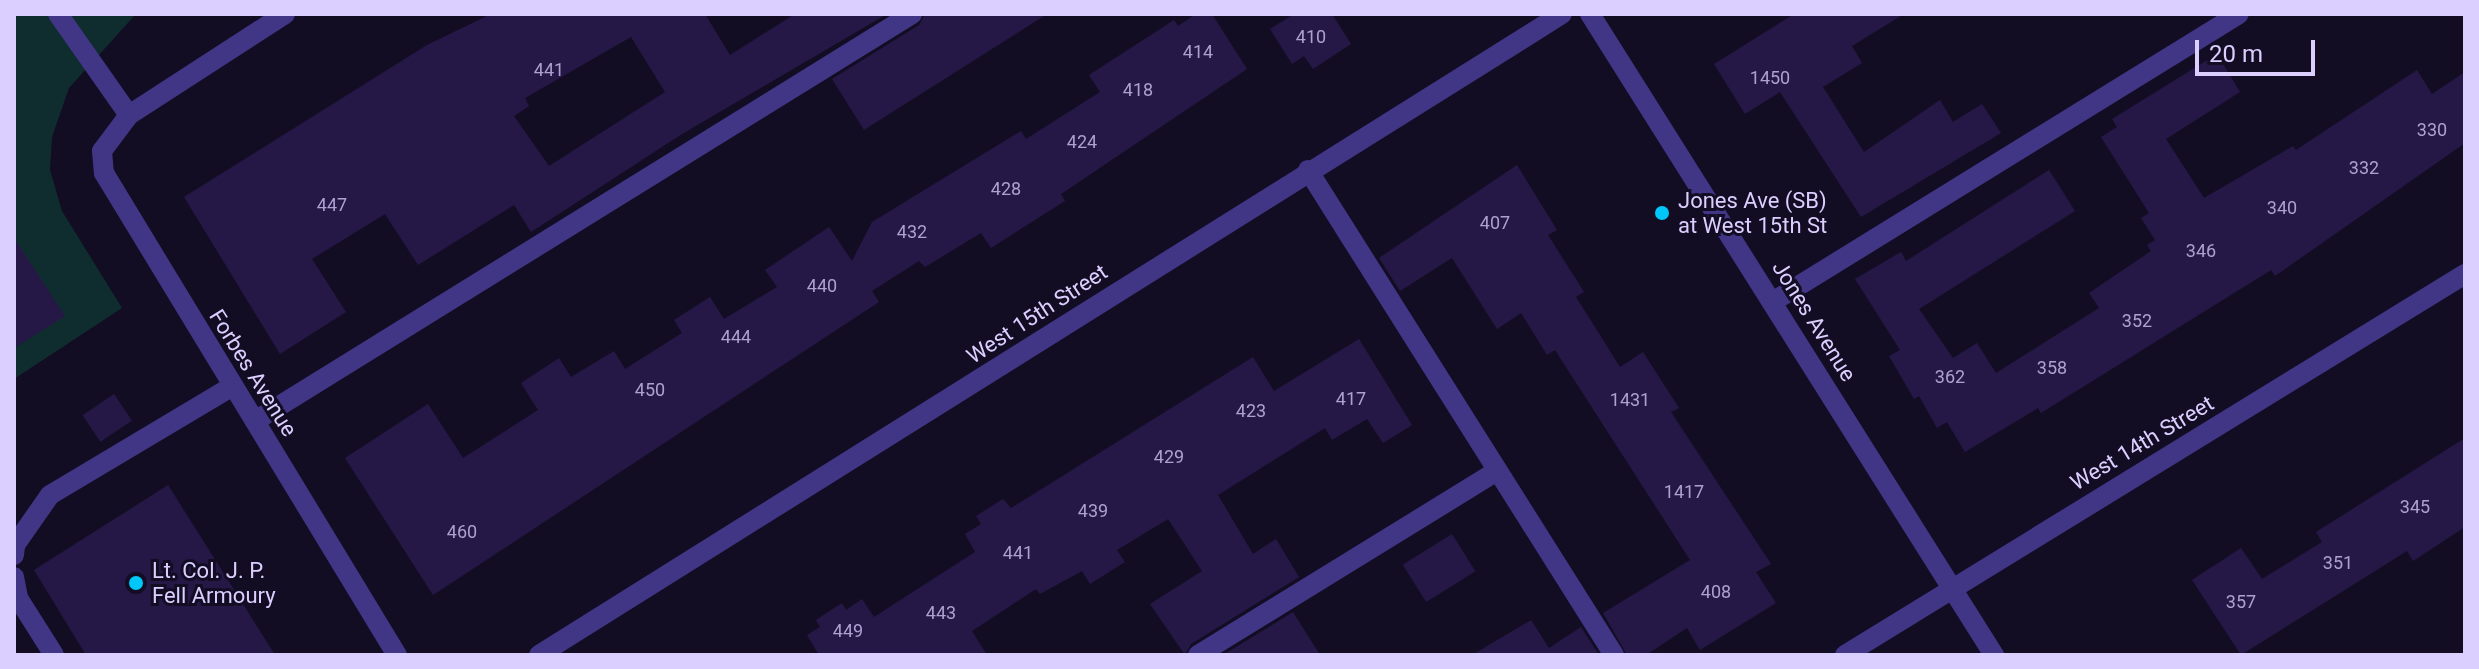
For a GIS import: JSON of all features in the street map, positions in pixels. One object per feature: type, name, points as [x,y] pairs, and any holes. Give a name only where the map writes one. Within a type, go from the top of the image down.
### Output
[{"type":"street","points":[[58,14],[129,115],[285,14]]},
{"type":"street","points":[[255,421],[912,14]]},
{"type":"street","name":"West 15th Street","points":[[539,655],[1308,170],[1562,14]]},
{"type":"street","name":"Jones Avenue","points":[[1590,14],[1774,301],[1994,655]]},
{"type":"street","points":[[1774,301],[2239,14]]},
{"type":"street","name":"Forbes Avenue","points":[[129,115],[102,151],[104,173],[397,655]]},
{"type":"street","points":[[1308,170],[1614,655]]},
{"type":"street","name":"West 14th Street","points":[[1845,655],[2465,274]]},
{"type":"street","points":[[14,555],[15,545],[50,495],[233,386]]},
{"type":"street","points":[[1198,655],[1496,472]]},
{"type":"street","points":[[14,577],[18,598],[54,655]]},
{"type":"green space","points":[[14,14],[136,14],[69,88],[52,137],[50,170],[62,211],[122,308],[14,379]]},
{"type":"building","points":[[491,14],[705,14],[730,55],[795,14],[887,14],[682,134],[531,232],[514,205],[418,265],[385,214],[312,259],[346,312],[280,354],[184,197],[427,45]],"holes":[[[631,37],[665,92],[549,166],[514,116],[529,106],[525,98]]]},
{"type":"building","points":[[925,14],[1047,14],[864,130],[832,79],[919,25]]},
{"type":"building","points":[[1196,14],[1212,14],[1247,69],[1061,194],[1065,201],[991,248],[981,233],[925,267],[919,261],[872,291],[879,302],[433,595],[345,458],[428,404],[463,458],[538,410],[521,383],[559,358],[571,377],[614,351],[625,369],[682,333],[674,320],[710,297],[724,319],[777,287],[765,270],[829,227],[852,261],[872,222],[1021,131],[1026,139],[1100,92],[1089,75],[1174,20],[1178,26]]},
{"type":"building","points":[[1294,14],[1332,14],[1351,44],[1313,69],[1304,56],[1292,64],[1270,29]]},
{"type":"building","points":[[1794,14],[1904,14],[1852,46],[1862,63],[1823,87],[1864,152],[1940,100],[1953,122],[1982,104],[2001,133],[1861,217],[1780,92],[1745,114],[1714,64]]},
{"type":"building","points":[[2217,54],[2240,92],[2166,139],[2204,198],[2293,146],[2296,150],[2417,70],[2432,94],[2465,72],[2465,143],[2275,276],[2271,270],[2041,413],[2038,408],[1965,452],[1947,422],[1937,428],[1919,396],[1914,399],[1889,356],[1900,350],[1855,279],[1901,252],[1906,261],[2049,170],[2075,211],[1919,309],[1953,358],[1977,343],[1996,373],[2099,308],[2089,293],[2151,251],[2147,245],[2155,240],[2141,218],[2149,213],[2101,137],[2117,127],[2112,119]]},
{"type":"building","points":[[1517,165],[1557,230],[1548,235],[1584,292],[1576,297],[1620,367],[1643,352],[1679,408],[1671,412],[1771,564],[1756,572],[1776,603],[1700,650],[1687,628],[1646,655],[1627,655],[1603,613],[1690,560],[1555,350],[1547,355],[1521,313],[1497,329],[1452,258],[1400,291],[1379,258]]},
{"type":"building","points":[[14,238],[65,316],[14,348]]},
{"type":"building","points":[[1359,339],[1412,425],[1383,443],[1367,419],[1332,440],[1325,428],[1218,495],[1253,554],[1276,539],[1299,577],[1191,644],[1185,655],[1150,604],[1202,571],[1168,519],[1117,550],[1125,562],[1090,584],[1082,571],[1040,594],[1036,589],[972,631],[987,655],[819,655],[807,635],[820,627],[816,620],[842,603],[846,610],[862,599],[874,617],[975,552],[965,534],[981,524],[976,516],[1003,499],[1011,508],[1253,357],[1274,391]]},
{"type":"building","points":[[114,394],[132,421],[100,442],[82,415]]},
{"type":"building","points":[[2465,438],[2465,527],[2413,561],[2407,551],[2241,655],[2192,580],[2241,548],[2262,579],[2322,542],[2316,532]]},
{"type":"building","name":"Lt. Col. J. P. Fell Armoury","points":[[168,485],[275,655],[86,655],[34,570]]},
{"type":"building","points":[[1452,534],[1475,571],[1426,602],[1403,565]]},
{"type":"building","points":[[1293,612],[1320,655],[1223,655]]},
{"type":"building","points":[[1531,620],[1549,648],[1581,627],[1599,655],[1472,655]]},
{"type":"place","name":"Jones Ave (SB) at West 15th St","points":[[1662,213]]},
{"type":"place","name":"Lt. Col. J. P. Fell Armoury","points":[[136,583]]}]
